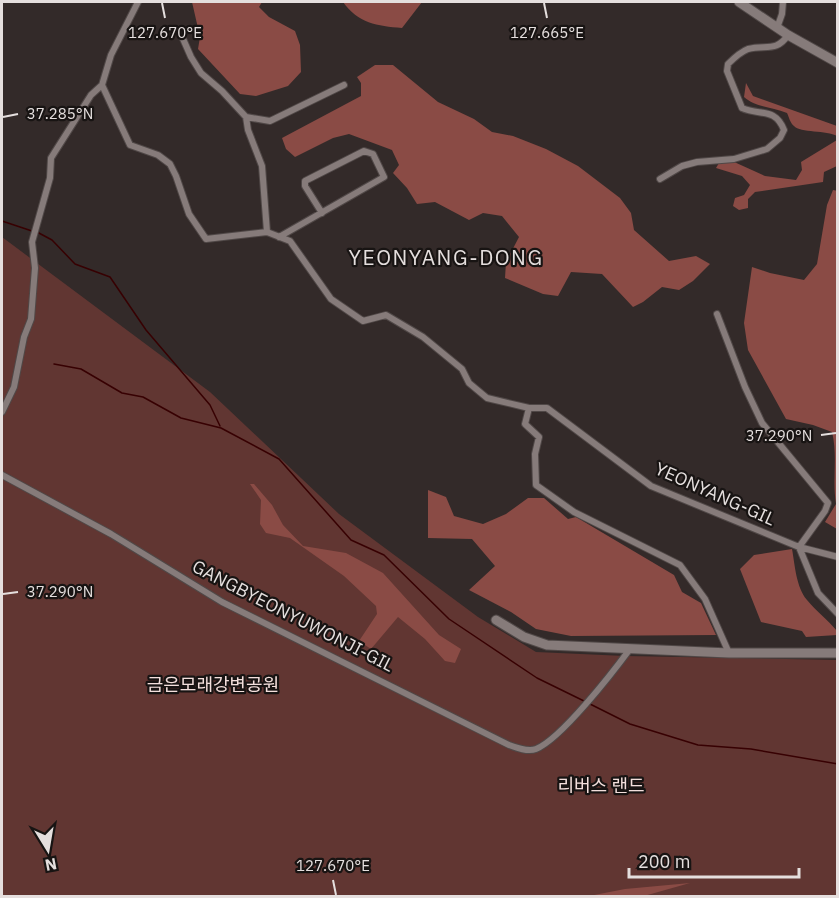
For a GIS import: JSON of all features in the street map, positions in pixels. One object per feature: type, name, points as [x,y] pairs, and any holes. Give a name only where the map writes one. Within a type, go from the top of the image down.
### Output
[{"type":"street","points":[[2,412],[14,387],[24,337],[32,319],[35,268],[32,242],[50,178],[51,158],[91,95],[102,86],[111,55],[138,2]]},
{"type":"street","points":[[739,2],[788,35],[837,63]]},
{"type":"street","points":[[777,28],[783,2]]},
{"type":"street","points":[[180,32],[201,73],[222,91],[246,117],[248,130],[262,166],[267,232]]},
{"type":"street","points":[[660,179],[682,166],[697,162],[734,159],[767,149],[780,138],[784,130],[778,118],[742,108],[727,71],[728,64],[744,51],[777,46],[782,44],[788,35]]},
{"type":"street","points":[[246,117],[270,121],[344,85]]},
{"type":"street","name":"YEONYANG-GIL","points":[[102,86],[130,145],[158,155],[170,164],[189,214],[206,239],[267,232],[290,241],[331,299],[363,321],[386,315],[423,338],[462,369],[469,383],[487,398],[529,408],[547,408],[651,486],[799,547],[837,557]]},
{"type":"street","points":[[279,237],[322,213],[384,177],[373,154],[364,151],[305,181],[305,186],[322,213]]},
{"type":"street","points":[[717,314],[745,387],[762,423],[828,503],[825,511],[799,547],[818,593],[837,614]]},
{"type":"street","points":[[529,408],[525,424],[539,437],[535,454],[536,485],[574,512],[680,565],[705,599],[729,652]]},
{"type":"street","name":"GANGBYEONYUWONJI-GIL","points":[[2,474],[111,534],[222,602],[521,749],[535,749],[570,721],[630,649]]},
{"type":"street","points":[[496,620],[524,637],[547,645],[729,652],[837,652]]},
{"type":"green space","name":"금은모래강변공원","points":[[2,237],[210,392],[339,514],[478,617],[536,652],[837,660],[837,896],[2,896]]},
{"type":"shaded area","points":[[192,2],[262,2],[259,7],[269,17],[295,31],[300,45],[301,72],[288,86],[256,96],[240,94],[198,49],[200,37]]},
{"type":"shaded area","points":[[343,2],[422,2],[402,28],[384,26],[362,19]]},
{"type":"shaded area","points":[[375,65],[393,65],[438,102],[474,119],[492,132],[513,136],[546,149],[578,166],[620,198],[631,213],[634,230],[669,261],[696,256],[710,264],[693,281],[679,290],[662,287],[633,307],[602,274],[571,272],[558,296],[543,294],[505,278],[506,262],[519,237],[502,216],[483,213],[469,220],[435,202],[417,204],[407,188],[393,173],[399,165],[392,150],[349,134],[333,138],[295,157],[286,149],[282,138],[361,96],[361,83],[357,77]]},
{"type":"shaded area","points":[[746,83],[753,96],[837,126],[837,136],[797,128],[787,113],[748,100],[744,97]]},
{"type":"shaded area","points":[[837,140],[837,166],[824,172],[823,182],[755,192],[748,199],[748,208],[739,210],[733,206],[735,198],[744,195],[750,185],[742,176],[716,168],[719,163],[732,161],[765,176],[796,180],[802,170],[801,162]]},
{"type":"shaded area","points":[[833,190],[838,191],[837,529],[825,522],[836,504],[835,450],[832,432],[786,419],[748,350],[744,323],[752,267],[804,280],[817,264],[827,205]]},
{"type":"shaded area","points":[[250,484],[254,484],[272,505],[283,525],[303,546],[346,553],[383,573],[439,635],[461,649],[455,663],[445,661],[425,639],[398,617],[371,649],[359,641],[377,614],[376,606],[344,576],[290,538],[266,533],[260,524],[261,500]]},
{"type":"shaded area","points":[[428,490],[446,497],[454,516],[483,524],[506,514],[528,498],[544,498],[568,519],[576,517],[674,575],[682,592],[701,603],[716,635],[571,636],[536,629],[511,612],[469,590],[495,566],[472,539],[428,538]]},
{"type":"shaded area","points":[[792,549],[796,576],[803,595],[837,631],[837,635],[806,637],[802,631],[761,622],[740,569],[754,555]]},
{"type":"shaded area","points":[[690,883],[644,896],[589,896],[625,889]]},
{"type":"waterway","points":[[2,221],[32,231]]},
{"type":"waterway","points":[[37,232],[52,240],[75,264],[110,277],[146,330],[210,405],[220,426]]},
{"type":"waterway","points":[[54,364],[81,369],[122,393],[143,397],[181,418],[221,428],[279,459],[351,540],[384,555],[449,619],[537,678],[584,701]]},
{"type":"waterway","points":[[588,703],[630,724],[698,745],[751,749],[838,764]]},
{"type":"district","name":"YEONYANG-DONG","points":[[446,258]]},
{"type":"park label","name":"리버스 랜드","points":[[601,786]]}]
